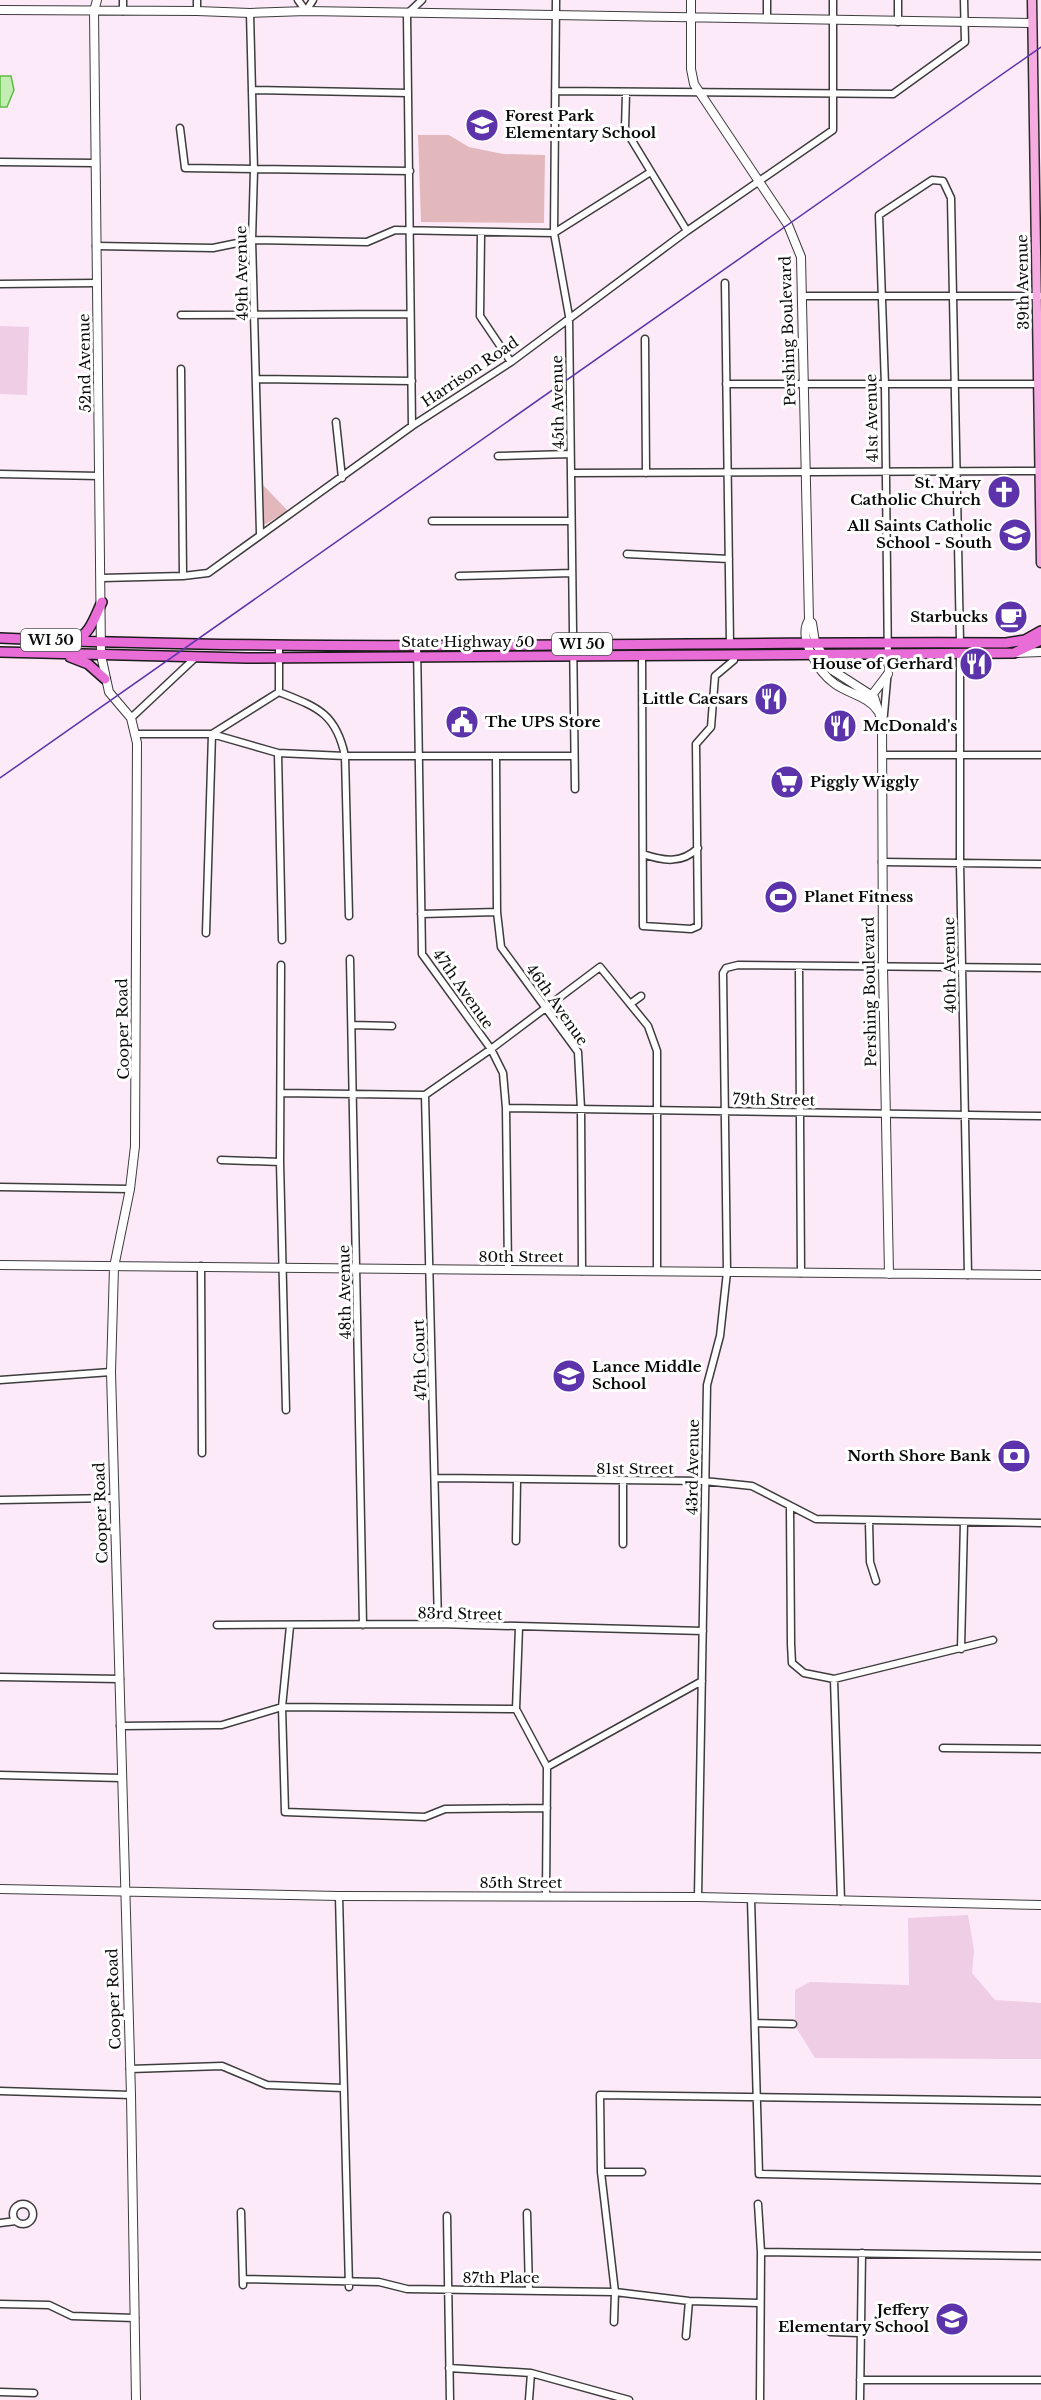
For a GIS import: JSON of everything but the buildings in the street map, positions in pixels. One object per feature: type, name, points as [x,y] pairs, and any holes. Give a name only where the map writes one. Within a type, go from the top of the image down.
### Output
[{"type":"main road","name":"39th Avenue","points":[[1032,0],[1037,122],[1041,563]]},
{"type":"main road","points":[[72,641],[81,638],[90,629],[102,602]]},
{"type":"main road","name":"State Highway 50","points":[[0,652],[279,658],[818,655],[960,642],[1018,641],[1041,631]]},
{"type":"main road","name":"State Highway 50","points":[[0,638],[175,645],[816,644],[960,654],[1014,653],[1039,646]]},
{"type":"main road","points":[[24,653],[59,648],[96,649],[102,643]]},
{"type":"main road","points":[[101,655],[111,650],[153,650],[175,645]]},
{"type":"main road","points":[[65,654],[88,664],[105,679]]},
{"type":"street","name":"52nd Avenue","points":[[96,0],[94,11],[95,163],[102,578],[101,655],[105,679],[113,698],[131,718]]},
{"type":"street","points":[[123,0],[123,11]]},
{"type":"street","points":[[196,0],[197,11]]},
{"type":"street","points":[[298,0],[306,11]]},
{"type":"street","points":[[306,11],[313,0]]},
{"type":"street","points":[[412,426],[407,14],[422,0]]},
{"type":"street","name":"45th Avenue","points":[[556,0],[554,17],[554,233],[569,316],[575,789]]},
{"type":"street","name":"Pershing Boulevard","points":[[691,0],[691,69],[698,92],[761,182],[794,236],[801,257],[809,620],[806,626],[806,644],[818,655]]},
{"type":"street","points":[[767,0],[767,18]]},
{"type":"street","points":[[831,93],[833,0]]},
{"type":"street","points":[[898,0],[898,22]]},
{"type":"street","points":[[555,91],[893,94],[965,42],[964,0]]},
{"type":"street","points":[[0,10],[197,11],[250,14],[306,11],[691,20],[767,18],[1032,23]]},
{"type":"street","name":"49th Avenue","points":[[250,14],[254,170],[252,240],[260,532]]},
{"type":"street","points":[[252,90],[408,93]]},
{"type":"street","points":[[626,93],[625,129],[649,172],[687,231]]},
{"type":"street","name":"Harrison Road","points":[[102,578],[183,576],[208,573],[260,532],[342,478],[412,426],[511,362],[569,316],[833,130],[831,93]]},
{"type":"street","points":[[180,128],[185,168],[410,171]]},
{"type":"street","points":[[0,162],[95,163]]},
{"type":"street","points":[[96,246],[213,248],[252,240],[367,242],[395,230],[481,234],[554,233],[649,172]]},
{"type":"street","name":"41st Avenue","points":[[882,728],[886,719],[888,649],[885,386],[879,215],[932,180],[943,181],[951,198],[954,296]]},
{"type":"street","points":[[481,234],[480,316],[511,362]]},
{"type":"street","points":[[0,284],[97,284]]},
{"type":"street","points":[[725,284],[730,645]]},
{"type":"street","points":[[803,296],[1039,296]]},
{"type":"street","points":[[954,296],[960,642]]},
{"type":"street","points":[[181,315],[410,314]]},
{"type":"street","points":[[645,339],[646,473]]},
{"type":"street","points":[[181,369],[183,576]]},
{"type":"street","points":[[257,379],[412,381]]},
{"type":"street","points":[[726,384],[885,386],[1040,384]]},
{"type":"street","points":[[336,422],[342,478]]},
{"type":"street","points":[[498,456],[570,454]]},
{"type":"street","points":[[571,473],[1040,471]]},
{"type":"street","points":[[0,474],[99,476]]},
{"type":"street","points":[[432,521],[571,521]]},
{"type":"street","points":[[627,554],[729,559]]},
{"type":"street","points":[[459,576],[572,573]]},
{"type":"street","name":"Pershing Boulevard","points":[[809,620],[812,624],[818,655],[832,682],[869,698],[878,711],[882,728],[883,967],[889,1274]]},
{"type":"street","points":[[1018,641],[1039,646]]},
{"type":"street","name":"47th Avenue","points":[[417,644],[422,954],[491,1049],[503,1073],[506,1108],[508,1270]]},
{"type":"street","points":[[279,645],[279,692]]},
{"type":"street","name":"40th Avenue","points":[[960,654],[960,863],[968,1275]]},
{"type":"street","points":[[642,655],[643,926],[691,929],[698,926],[696,744],[711,727],[715,676],[734,660]]},
{"type":"street","points":[[131,718],[196,657]]},
{"type":"street","points":[[869,698],[888,674]]},
{"type":"street","points":[[212,734],[279,692]]},
{"type":"street","points":[[279,692],[322,711],[341,737],[345,756],[349,916]]},
{"type":"street","name":"Cooper Road","points":[[131,718],[136,734],[137,1086],[135,1150],[130,1189],[114,1266],[111,1372],[131,2095],[136,2400]]},
{"type":"street","points":[[136,734],[212,734],[278,753],[419,758],[574,756]]},
{"type":"street","points":[[207,933],[212,734]]},
{"type":"street","points":[[278,753],[282,940]]},
{"type":"street","points":[[882,755],[1041,755]]},
{"type":"street","name":"46th Avenue","points":[[496,757],[497,912],[501,947],[578,1052],[581,1109],[582,1271]]},
{"type":"street","points":[[643,854],[673,860],[690,856],[698,848]]},
{"type":"street","points":[[882,862],[1041,864]]},
{"type":"street","points":[[421,914],[497,912]]},
{"type":"street","name":"48th Avenue","points":[[350,959],[363,1625]]},
{"type":"street","points":[[281,965],[280,1162],[286,1410]]},
{"type":"street","name":"43rd Avenue","points":[[698,1897],[704,1481],[708,1385],[720,1336],[727,1272],[723,1112],[723,973],[732,965],[799,966]]},
{"type":"street","points":[[801,1273],[799,966],[1041,968]]},
{"type":"street","points":[[281,1093],[425,1095],[491,1049],[600,967],[648,1026],[657,1051],[657,1271]]},
{"type":"street","points":[[630,1004],[641,996]]},
{"type":"street","points":[[352,1025],[392,1026]]},
{"type":"street","name":"47th Court","points":[[425,1095],[438,1624]]},
{"type":"street","name":"79th Street","points":[[506,1108],[1041,1116]]},
{"type":"street","points":[[221,1160],[280,1162]]},
{"type":"street","points":[[0,1187],[130,1189]]},
{"type":"street","name":"80th Street","points":[[0,1265],[1041,1275]]},
{"type":"street","points":[[201,1266],[202,1453]]},
{"type":"street","points":[[0,1380],[111,1372]]},
{"type":"street","name":"81st Street","points":[[436,1478],[704,1481],[752,1486],[816,1519],[869,1522],[1041,1522]]},
{"type":"street","points":[[516,1480],[516,1541]]},
{"type":"street","points":[[623,1481],[623,1544]]},
{"type":"street","points":[[0,1500],[114,1498]]},
{"type":"street","points":[[790,1507],[792,1663],[804,1674],[834,1678],[993,1640]]},
{"type":"street","points":[[869,1522],[870,1562],[876,1581]]},
{"type":"street","points":[[961,1648],[964,1522]]},
{"type":"street","name":"83rd Street","points":[[217,1625],[438,1624],[703,1631]]},
{"type":"street","points":[[290,1626],[282,1707],[285,1812],[425,1817],[445,1809],[547,1808]]},
{"type":"street","points":[[519,1627],[516,1709],[547,1767],[546,1896]]},
{"type":"street","points":[[0,1677],[120,1679]]},
{"type":"street","points":[[834,1678],[840,1901]]},
{"type":"street","points":[[547,1767],[702,1681]]},
{"type":"street","points":[[120,1726],[222,1725],[282,1707],[516,1709]]},
{"type":"street","points":[[943,1748],[1041,1749]]},
{"type":"street","points":[[0,1774],[121,1778]]},
{"type":"street","name":"85th Street","points":[[0,1889],[339,1896],[698,1897],[1041,1905]]},
{"type":"street","points":[[339,1896],[348,2284]]},
{"type":"street","points":[[751,1899],[759,2096],[759,2174],[1041,2180]]},
{"type":"street","points":[[756,2023],[793,2024]]},
{"type":"street","points":[[130,2069],[222,2066],[267,2085],[343,2088]]},
{"type":"street","points":[[0,2091],[131,2095]]},
{"type":"street","points":[[615,2322],[615,2292],[601,2172],[600,2095],[1041,2102]]},
{"type":"street","points":[[601,2172],[642,2172]]},
{"type":"street","points":[[758,2204],[761,2252],[760,2400]]},
{"type":"street","name":"87th Place","points":[[241,2212],[243,2282],[348,2284],[379,2282],[407,2289],[615,2292],[689,2301],[759,2302]]},
{"type":"street","points":[[527,2212],[529,2290]]},
{"type":"street","points":[[447,2216],[450,2400]]},
{"type":"street","points":[[0,2223],[16,2221]]},
{"type":"street","points":[[761,2252],[1041,2256]]},
{"type":"street","points":[[860,2400],[859,2333],[862,2253]]},
{"type":"street","points":[[686,2336],[689,2301]]},
{"type":"street","points":[[0,2304],[49,2305],[72,2316],[135,2318]]},
{"type":"street","points":[[830,2332],[859,2333]]},
{"type":"street","points":[[449,2368],[531,2373],[629,2400]]},
{"type":"street","points":[[529,2400],[531,2373]]},
{"type":"street","points":[[860,2380],[1041,2380]]},
{"type":"street","points":[[0,2391],[34,2393]]},
{"type":"shaded area","points":[[0,76],[11,76],[14,90],[7,107],[0,107]]},
{"type":"shaded area","points":[[418,135],[449,135],[469,147],[503,154],[545,155],[544,223],[421,222]]},
{"type":"shaded area","points":[[0,326],[29,327],[27,395],[0,394]]},
{"type":"shaded area","points":[[263,485],[288,511],[264,525]]},
{"type":"shaded area","points":[[968,1915],[974,1950],[972,1973],[995,2000],[1041,2003],[1041,2059],[815,2058],[795,2026],[795,1990],[810,1982],[909,1985],[908,1918]]},
{"type":"railway","points":[[0,778],[1041,47]]},
{"type":"place","name":"Forest Park Elementary School","points":[[482,125]]},
{"type":"place","name":"St. Mary Catholic Church","points":[[1004,492]]},
{"type":"place","name":"All Saints Catholic School - South","points":[[1015,535]]},
{"type":"place","name":"Starbucks","points":[[1011,617]]},
{"type":"place","name":"House of Gerhard","points":[[976,664]]},
{"type":"place","name":"Little Caesars","points":[[771,699]]},
{"type":"place","name":"The UPS Store","points":[[462,722]]},
{"type":"place","name":"McDonald's","points":[[840,726]]},
{"type":"place","name":"Piggly Wiggly","points":[[787,782]]},
{"type":"place","name":"Planet Fitness","points":[[781,897]]},
{"type":"place","name":"Lance Middle School","points":[[569,1376]]},
{"type":"place","name":"North Shore Bank","points":[[1014,1456]]},
{"type":"place","name":"Jeffery Elementary School","points":[[952,2319]]}]
